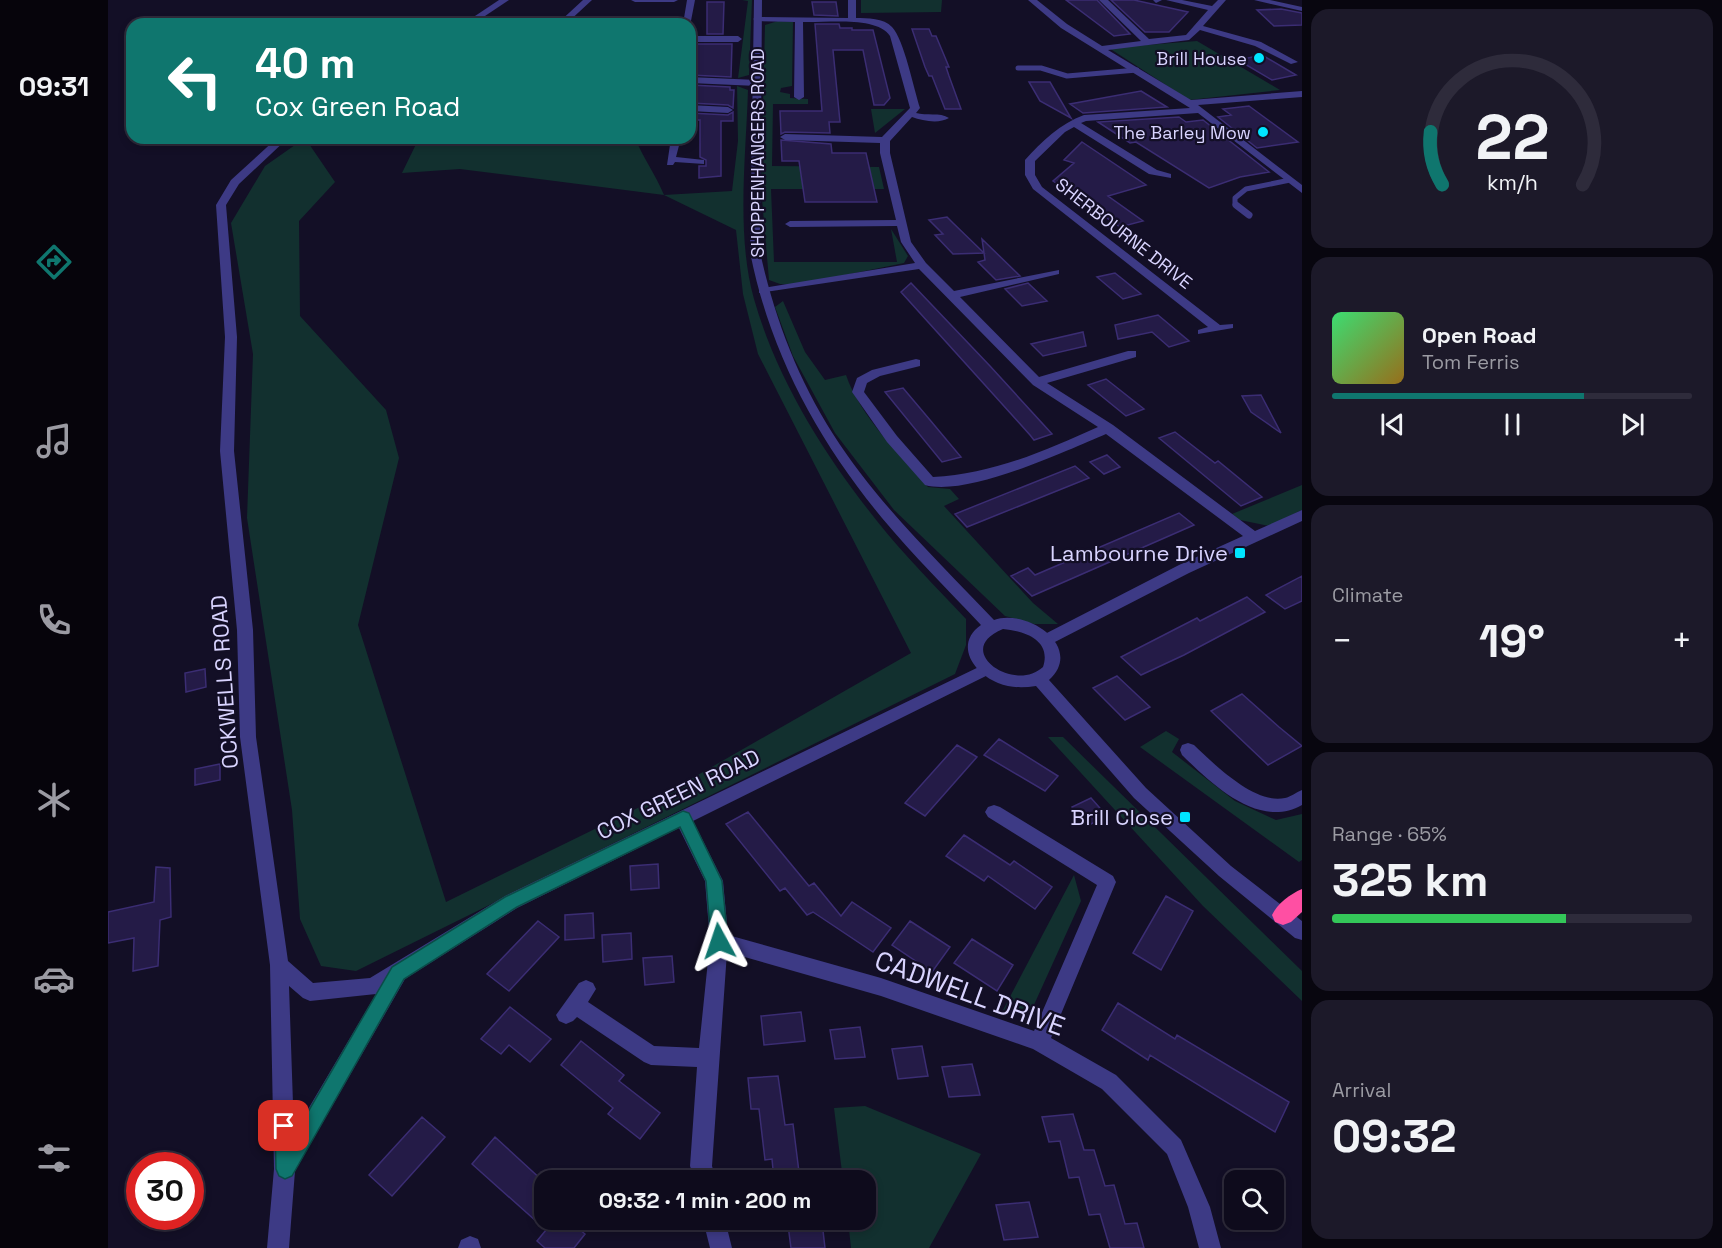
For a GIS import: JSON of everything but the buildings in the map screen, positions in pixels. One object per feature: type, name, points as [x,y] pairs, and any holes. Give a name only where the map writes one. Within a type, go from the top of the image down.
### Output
[{"type":"highway","points":[[1284,915],[1302,899]]},
{"type":"street","points":[[476,18],[505,0]]},
{"type":"street","points":[[568,18],[588,0]]},
{"type":"street","points":[[635,0],[674,0]]},
{"type":"street","points":[[688,18],[691,0]]},
{"type":"street","name":"SHOPPENHANGERS ROAD","points":[[758,0],[755,252],[763,291],[786,357],[827,435],[887,515],[991,626]]},
{"type":"street","points":[[852,0],[852,20]]},
{"type":"street","points":[[1032,0],[1064,26],[1191,103],[1302,189]]},
{"type":"street","points":[[1103,0],[1147,42]]},
{"type":"street","points":[[1170,0],[1214,9]]},
{"type":"street","points":[[1102,48],[1189,37],[1222,0]]},
{"type":"street","points":[[1258,0],[1301,12]]},
{"type":"street","points":[[757,19],[872,21],[888,27],[894,36],[915,108],[885,140],[885,153],[906,242],[922,265],[1037,382],[1108,428],[1253,537]]},
{"type":"street","points":[[787,90],[799,94],[800,19]]},
{"type":"street","points":[[1197,27],[1247,38],[1271,48],[1294,62]]},
{"type":"street","points":[[696,39],[738,39]]},
{"type":"street","points":[[696,80],[757,83]]},
{"type":"street","points":[[1191,103],[1302,94]]},
{"type":"street","points":[[696,108],[728,110]]},
{"type":"street","name":"SHERBOURNE DRIVE","points":[[1200,110],[1084,118],[1062,130],[1030,160],[1030,175],[1038,189],[1223,327],[1202,332]]},
{"type":"street","points":[[911,114],[944,118]]},
{"type":"street","points":[[1074,123],[1153,172],[1167,176]]},
{"type":"street","points":[[785,137],[885,140]]},
{"type":"street","name":"OCKWELLS ROAD","points":[[276,144],[235,182],[221,205],[231,337],[227,451],[245,630],[248,736],[279,965],[285,1169],[278,1248]]},
{"type":"street","points":[[675,144],[671,161],[701,162]]},
{"type":"street","points":[[790,224],[900,223]]},
{"type":"street","points":[[763,291],[922,265]]},
{"type":"street","points":[[952,295],[1055,272]]},
{"type":"street","points":[[1037,382],[1117,365],[1132,354]]},
{"type":"street","points":[[916,363],[876,373],[861,381],[858,392],[892,439],[930,482],[954,482],[996,472],[1055,451],[1108,428]]},
{"type":"street","points":[[1046,640],[1184,569],[1302,515]]},
{"type":"street","points":[[1014,624],[1027,627],[1046,640],[1052,648],[1053,666],[1040,679],[1018,683],[1000,679],[985,670],[977,660],[974,650],[975,640],[981,632],[991,626],[1014,624]]},
{"type":"street","name":"COX GREEN ROAD","points":[[279,965],[310,992],[372,987],[511,902],[985,670]]},
{"type":"street","points":[[1040,679],[1140,793],[1225,871],[1284,915],[1302,932]]},
{"type":"street","points":[[1188,750],[1218,778],[1260,804],[1286,805],[1302,796]]},
{"type":"street","points":[[994,812],[1107,882],[1039,1042]]},
{"type":"street","points":[[683,818],[714,881],[719,941],[708,1058],[702,1170]]},
{"type":"street","name":"CADWELL DRIVE","points":[[719,941],[881,987],[1039,1042],[1109,1082],[1174,1147],[1199,1207],[1210,1248]]},
{"type":"street","name":"COX GREEN ROAD","points":[[285,1169],[398,973]]},
{"type":"street","points":[[576,1003],[651,1054],[708,1058]]},
{"type":"street","points":[[716,1230],[721,1248]]},
{"type":"lane","points":[[1018,68],[1041,68],[1067,76],[1137,70]]},
{"type":"lane","points":[[1249,215],[1235,204],[1236,198],[1241,193],[1259,185],[1290,180]]},
{"type":"green space","points":[[742,0],[752,0],[749,75],[738,78],[748,1]]},
{"type":"green space","points":[[861,0],[942,0],[941,12],[861,13]]},
{"type":"green space","points":[[778,21],[793,22],[792,86],[781,88],[780,92],[790,94],[790,98],[808,99],[808,104],[773,104],[772,166],[879,167],[884,189],[771,189],[774,262],[897,262],[891,229],[908,256],[904,263],[796,285],[780,284],[769,280],[761,187],[765,25]]},
{"type":"green space","points":[[1197,41],[1280,90],[1189,100],[1109,48]]},
{"type":"green space","points":[[737,86],[748,90],[744,195],[745,249],[748,274],[764,329],[789,388],[821,444],[839,470],[887,534],[966,619],[966,645],[955,674],[356,971],[321,966],[300,919],[292,810],[247,518],[253,354],[231,223],[265,166],[296,144],[309,144],[335,182],[299,221],[300,316],[386,410],[399,458],[358,625],[446,902],[654,800],[911,653],[758,354],[743,294],[736,230],[664,195],[732,191],[738,141]]},
{"type":"green space","points":[[871,109],[905,109],[875,133]]},
{"type":"green space","points":[[416,144],[638,144],[664,195],[460,169],[402,173]]},
{"type":"green space","points":[[783,301],[805,352],[825,380],[846,375],[861,405],[893,448],[928,487],[950,489],[959,499],[944,506],[1033,603],[1058,624],[1034,624],[1005,616],[894,510],[835,433],[793,356],[775,307]]},
{"type":"green space","points":[[1302,485],[1302,510],[1269,526],[1240,520],[1232,514]]},
{"type":"green space","points":[[1166,731],[1179,739],[1172,752],[1235,801],[1276,820],[1302,814],[1302,860],[1299,862],[1140,747]]},
{"type":"green space","points":[[1048,737],[1063,737],[1302,971],[1302,1001],[1203,906]]},
{"type":"green space","points":[[1074,875],[1081,901],[1033,1007],[1002,1012]]},
{"type":"green space","points":[[865,1106],[981,1154],[929,1248],[851,1248],[849,1230],[876,1230],[876,1170],[842,1170],[834,1108]]},
{"type":"place","name":"Brill House","points":[[1259,58]]},
{"type":"place","name":"The Barley Mow","points":[[1263,132]]},
{"type":"place","name":"Lambourne Drive","points":[[1240,553]]},
{"type":"place","name":"Brill Close","points":[[1185,817]]},
{"type":"route","points":[[284,1126],[285,1169],[398,973],[511,902],[683,818],[714,881],[719,941]]}]
